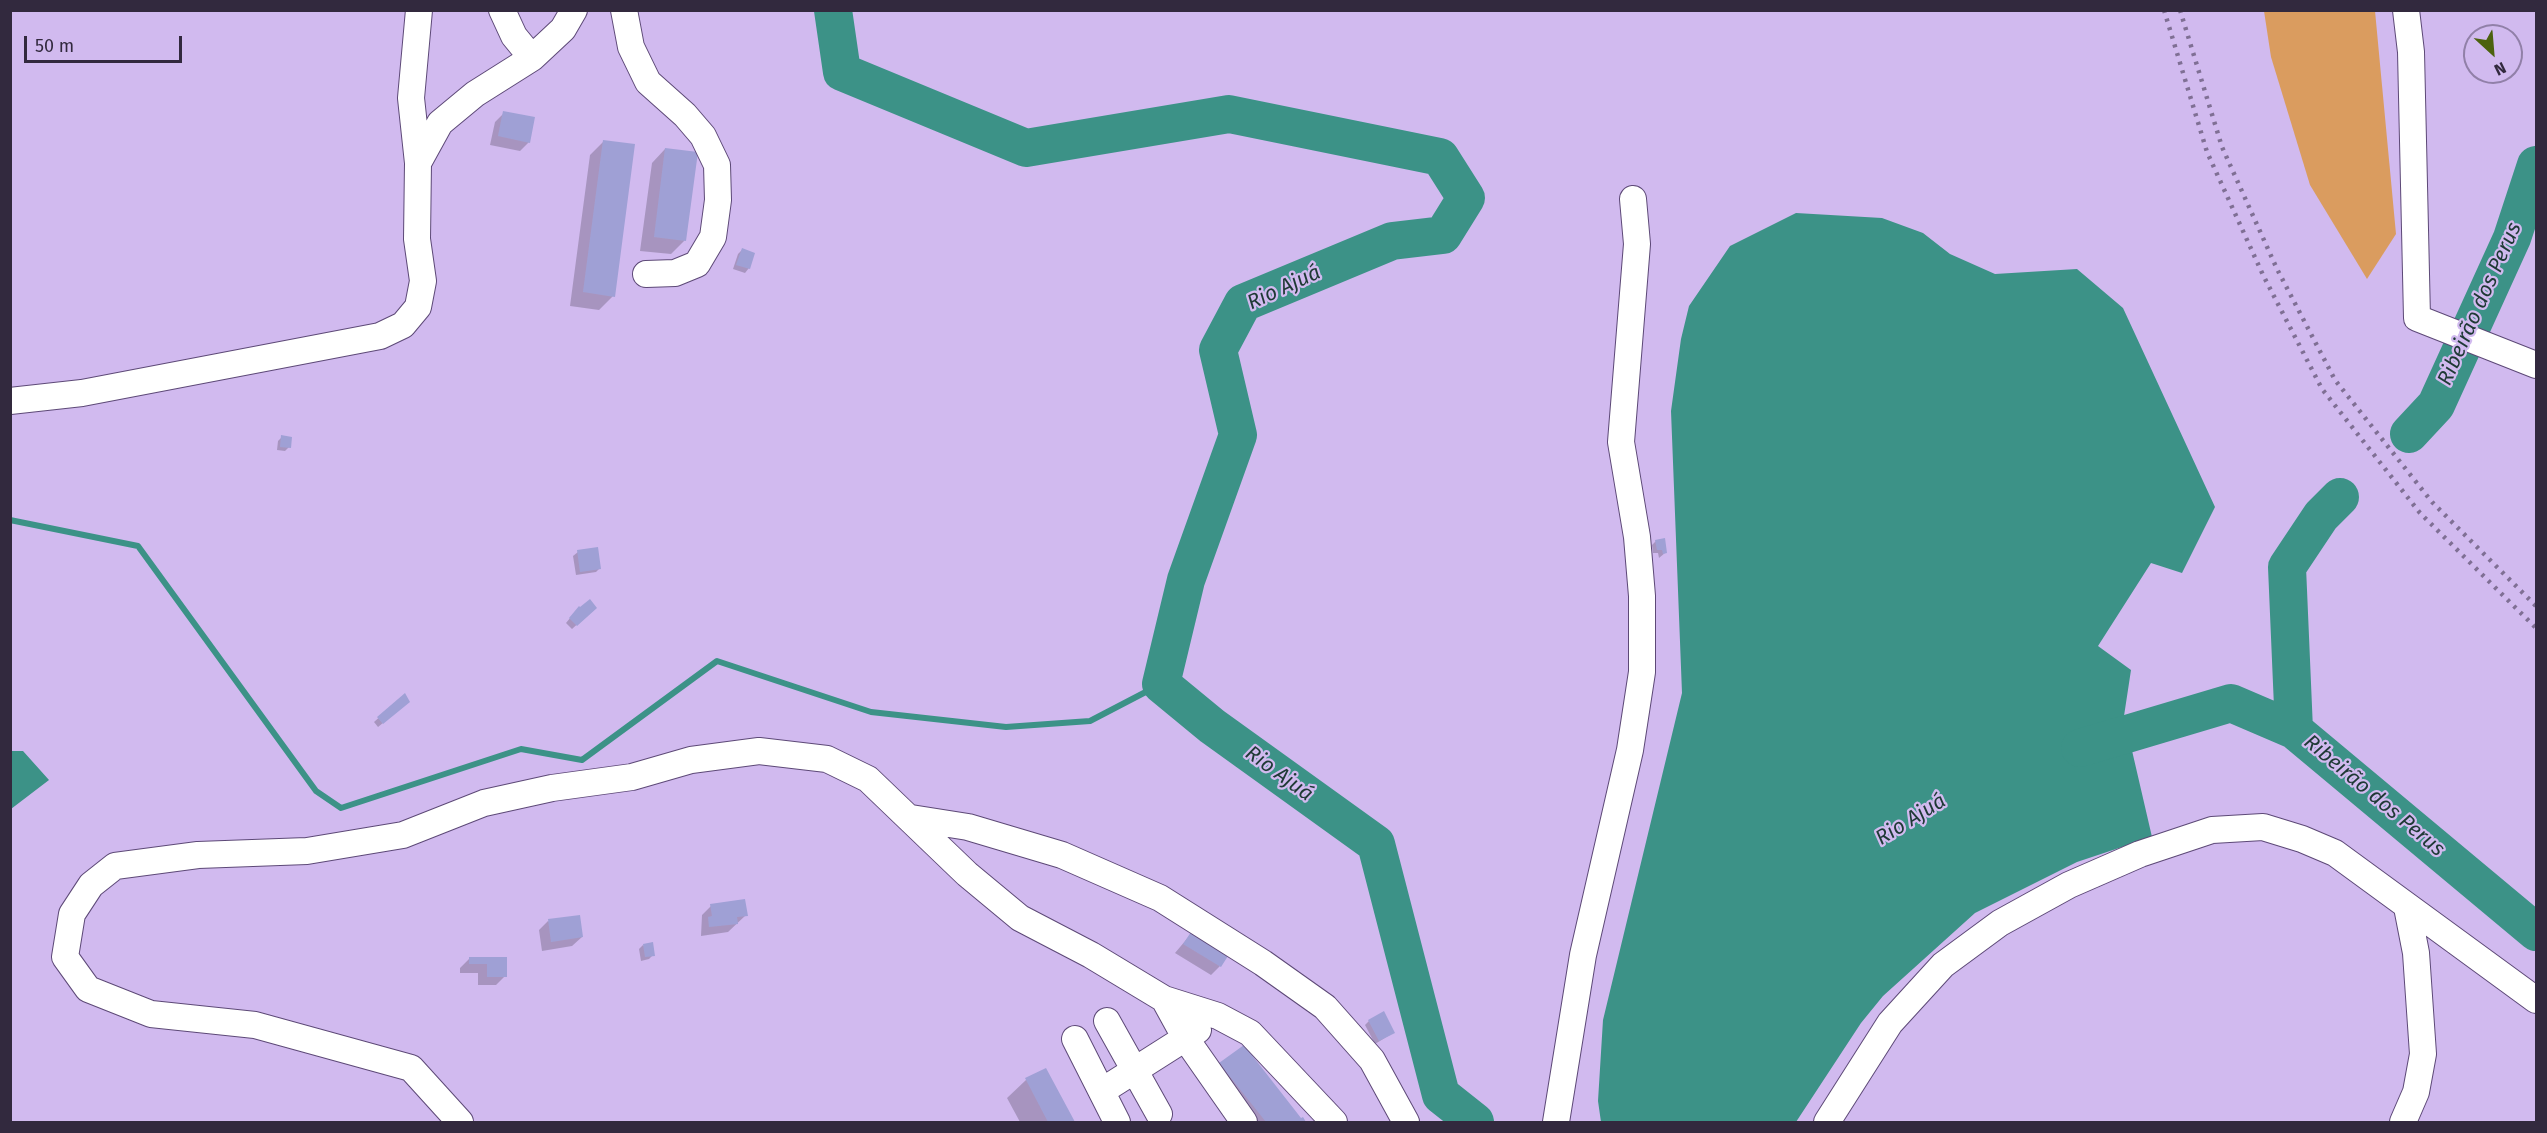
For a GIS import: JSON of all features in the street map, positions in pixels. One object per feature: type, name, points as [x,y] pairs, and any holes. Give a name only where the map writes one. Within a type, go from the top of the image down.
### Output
[{"type":"street","points":[[10,401],[82,393],[380,336],[403,326],[418,307],[423,281],[417,238],[418,163],[411,98],[419,10]]},
{"type":"street","points":[[502,10],[514,36],[532,58]]},
{"type":"street","points":[[418,163],[440,123],[475,94],[532,58],[563,29],[574,10]]},
{"type":"street","points":[[624,10],[631,47],[648,82],[703,136],[717,165],[718,200],[713,237],[697,264],[675,273],[646,274]]},
{"type":"street","points":[[2406,10],[2411,52],[2416,318],[2536,365]]},
{"type":"street","points":[[1556,1122],[1583,955],[1630,750],[1642,672],[1641,584],[1621,442],[1636,244],[1633,199]]},
{"type":"street","points":[[460,1122],[411,1068],[255,1025],[151,1014],[88,989],[65,957],[72,914],[90,885],[115,866],[198,855],[307,851],[403,835],[484,803],[552,788],[632,777],[691,760],[759,751],[827,759],[868,779],[967,874],[1020,918],[1164,999],[1218,1016],[1250,1033],[1334,1122]]},
{"type":"street","points":[[911,818],[968,827],[1062,855],[1160,898],[1263,963],[1325,1007],[1372,1060],[1406,1122]]},
{"type":"street","points":[[1827,1122],[1890,1023],[1943,965],[2010,917],[2069,885],[2140,854],[2212,830],[2263,827],[2302,839],[2335,853],[2386,888],[2407,907],[2536,1000]]},
{"type":"street","points":[[2403,1122],[2416,1092],[2424,1054],[2416,953],[2407,907]]},
{"type":"street","points":[[1164,999],[1186,1039],[1244,1122]]},
{"type":"street","points":[[1102,1091],[1186,1039],[1218,1016]]},
{"type":"street","points":[[1107,1021],[1159,1114]]},
{"type":"street","points":[[1075,1039],[1117,1122]]},
{"type":"shaded area","points":[[2264,11],[2375,11],[2396,234],[2367,279],[2310,185],[2271,57]]},
{"type":"water","points":[[1796,213],[1882,218],[1923,233],[1950,254],[1995,274],[2077,269],[2123,308],[2215,507],[2182,573],[2151,563],[2098,646],[2131,670],[2124,716],[2152,837],[2077,862],[1975,913],[1883,996],[1861,1023],[1796,1122],[1601,1122],[1598,1101],[1603,1020],[1682,693],[1671,411],[1681,339],[1689,306],[1730,246]]},
{"type":"water","points":[[11,751],[23,751],[49,780],[11,809]]},
{"type":"building","points":[[503,111],[535,117],[530,143],[498,136]]},
{"type":"building","points":[[603,140],[635,144],[615,297],[583,292]]},
{"type":"building","points":[[665,148],[698,152],[686,241],[654,237]]},
{"type":"building","points":[[742,248],[755,253],[750,269],[736,265]]},
{"type":"building","points":[[281,435],[292,437],[291,448],[280,447]]},
{"type":"building","points":[[1665,538],[1667,553],[1663,554],[1662,550],[1657,550],[1655,540]]},
{"type":"building","points":[[598,547],[601,569],[580,572],[577,550]]},
{"type":"building","points":[[590,599],[597,608],[577,626],[569,618],[579,606]]},
{"type":"building","points":[[405,693],[410,702],[383,724],[377,717]]},
{"type":"building","points":[[745,899],[748,916],[737,917],[738,924],[709,927],[708,917],[712,916],[710,904]]},
{"type":"building","points":[[580,915],[583,937],[551,942],[548,919]]},
{"type":"building","points":[[1191,932],[1228,956],[1221,967],[1183,944]]},
{"type":"building","points":[[653,942],[655,956],[645,957],[643,944]]},
{"type":"building","points":[[469,957],[507,957],[507,977],[487,977],[487,964],[469,964]]},
{"type":"building","points":[[1384,1011],[1395,1033],[1379,1041],[1368,1020]]},
{"type":"building","points":[[1244,1045],[1306,1122],[1266,1122],[1219,1063]]},
{"type":"building","points":[[1046,1068],[1075,1122],[1048,1122],[1025,1078]]},
{"type":"waterway","name":"Rio Ajuá","points":[[833,10],[842,72],[1026,148],[1229,114],[1440,157],[1466,198],[1443,235],[1392,241],[1243,303],[1218,350],[1238,435],[1186,580],[1161,684],[1212,726],[1376,844],[1441,1095],[1475,1122]]},
{"type":"waterway","name":"Ribeirão dos Perus","points":[[2409,434],[2436,405],[2512,238],[2536,165]]},
{"type":"waterway","name":"Ribeirão dos Perus","points":[[2294,730],[2287,567],[2321,516],[2340,497]]},
{"type":"waterway","points":[[10,520],[138,546],[316,791],[341,808],[521,749],[582,760],[717,661],[871,712],[1006,727],[1090,721],[1161,684]]},
{"type":"waterway","name":"Ribeirão dos Perus","points":[[2080,748],[2231,703],[2294,730],[2536,932]]},
{"type":"railway","points":[[2164,10],[2207,152],[2263,275],[2322,389],[2420,513],[2536,628]]},
{"type":"railway","points":[[2180,10],[2222,147],[2277,269],[2335,380],[2432,502],[2536,606]]}]
